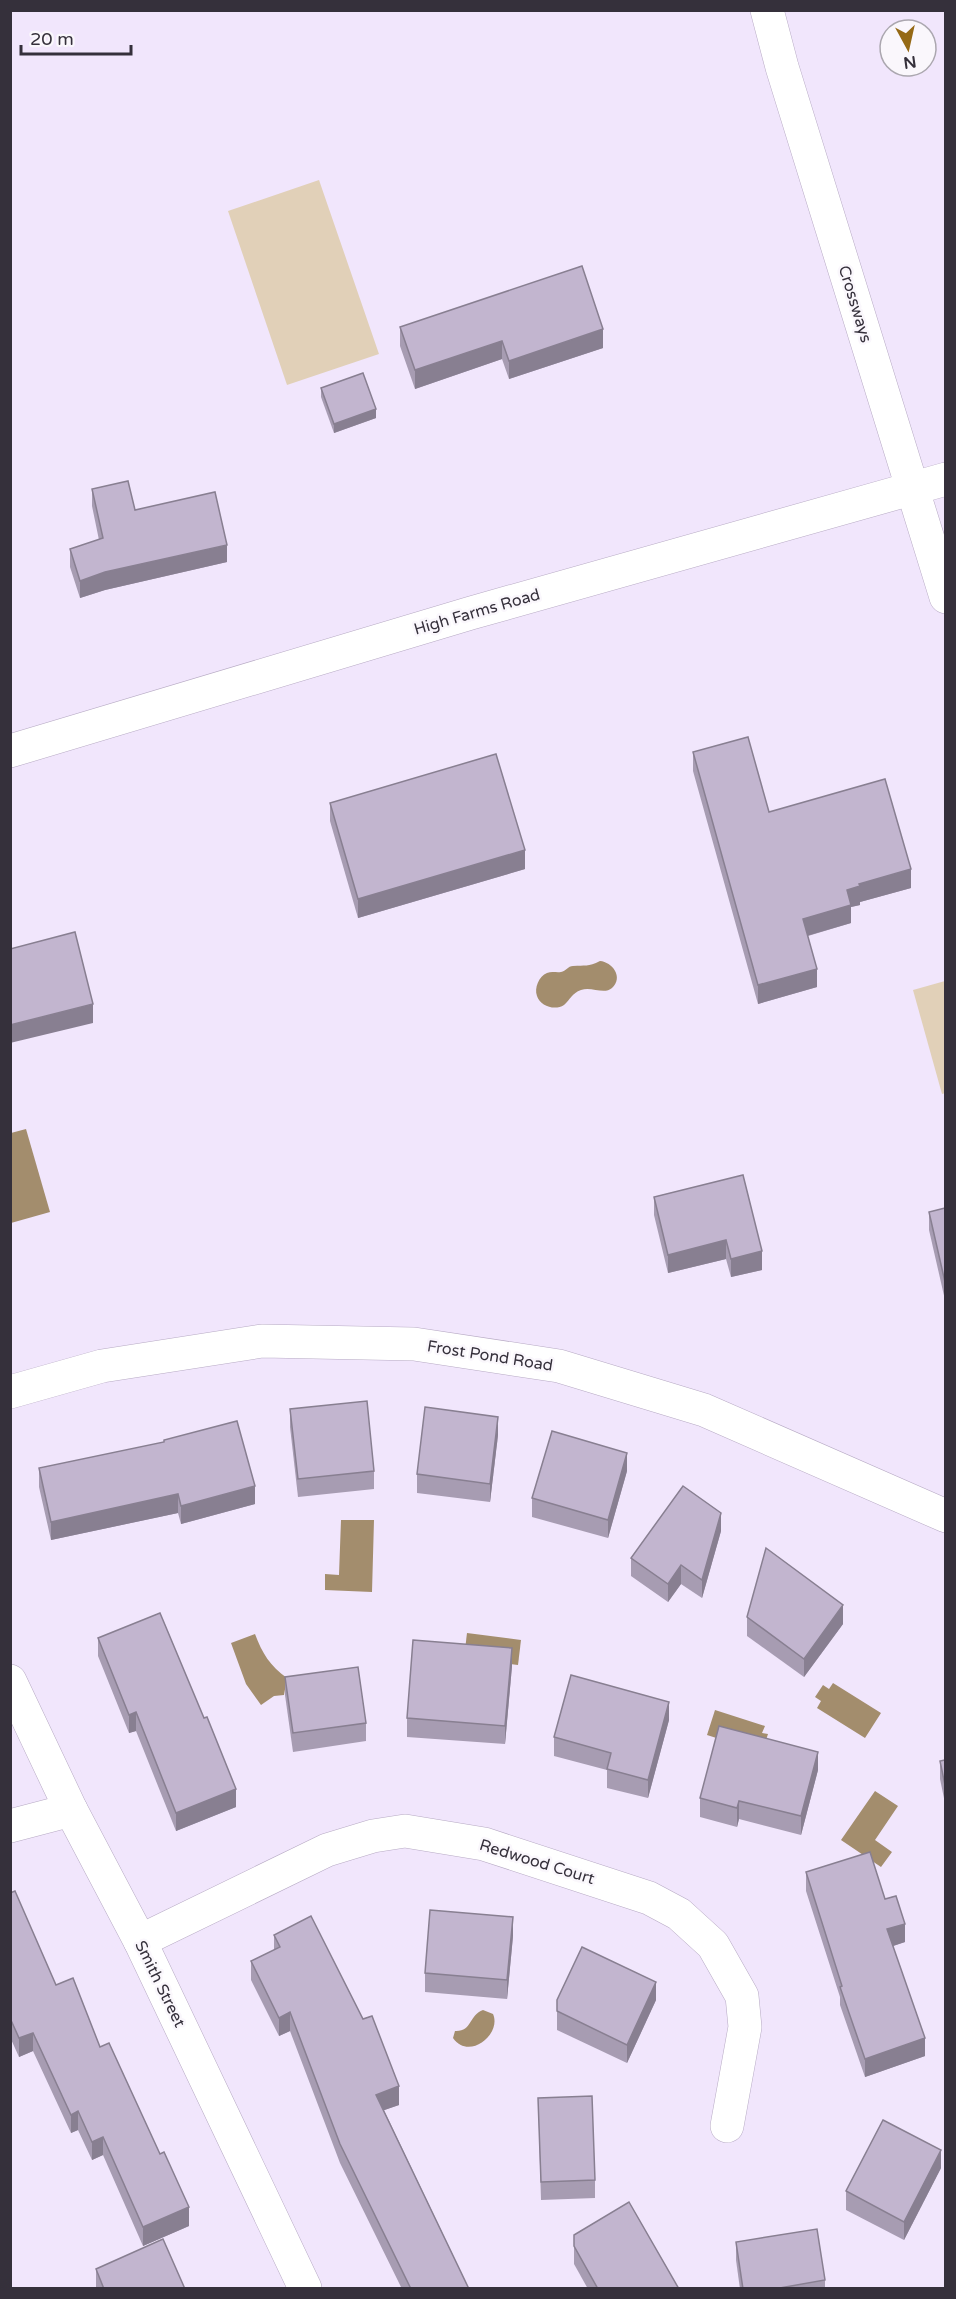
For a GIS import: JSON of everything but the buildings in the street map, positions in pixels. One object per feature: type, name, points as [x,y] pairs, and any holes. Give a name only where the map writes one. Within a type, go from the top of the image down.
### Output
[{"type":"street","name":"Crossways","points":[[767,10],[785,78],[945,597]]},
{"type":"street","name":"High Farms Road","points":[[10,751],[471,613],[945,479]]},
{"type":"street","name":"Frost Pond Road","points":[[10,1392],[102,1366],[262,1341],[414,1344],[559,1366],[704,1410],[945,1516]]},
{"type":"street","name":"Smith Street","points":[[10,1681],[71,1810],[140,1941],[305,2289]]},
{"type":"street","points":[[10,1826],[71,1810]]},
{"type":"street","name":"Redwood Court","points":[[140,1941],[327,1850],[373,1836],[405,1831],[484,1844],[649,1898],[679,1914],[714,1945],[742,1996],[745,2027],[727,2126]]},
{"type":"shaded area","points":[[319,180],[379,354],[287,385],[228,211]]},
{"type":"shaded area","points":[[600,961],[609,964],[617,975],[615,984],[609,990],[578,991],[564,1005],[556,1008],[544,1005],[539,1000],[536,993],[537,986],[540,979],[547,973],[561,972],[571,966],[589,965]]},
{"type":"shaded area","points":[[945,981],[946,1093],[942,1094],[913,990]]},
{"type":"shaded area","points":[[26,1129],[50,1212],[11,1223],[11,1133]]},
{"type":"shaded area","points":[[341,1520],[374,1520],[372,1592],[325,1590],[325,1574],[339,1575]]},
{"type":"shaded area","points":[[467,1633],[521,1640],[518,1665],[464,1658]]},
{"type":"shaded area","points":[[255,1634],[267,1659],[287,1678],[284,1695],[274,1696],[261,1705],[246,1684],[231,1643]]},
{"type":"shaded area","points":[[833,1683],[881,1713],[865,1738],[817,1708],[821,1701],[815,1697],[823,1685],[829,1689]]},
{"type":"shaded area","points":[[715,1710],[765,1726],[762,1733],[768,1734],[764,1746],[757,1751],[707,1735]]},
{"type":"shaded area","points":[[875,1791],[898,1806],[875,1840],[892,1852],[881,1867],[841,1840]]},
{"type":"shaded area","points":[[483,2010],[493,2014],[495,2022],[489,2036],[475,2046],[467,2047],[460,2044],[453,2038],[455,2031],[465,2029],[478,2012]]}]
